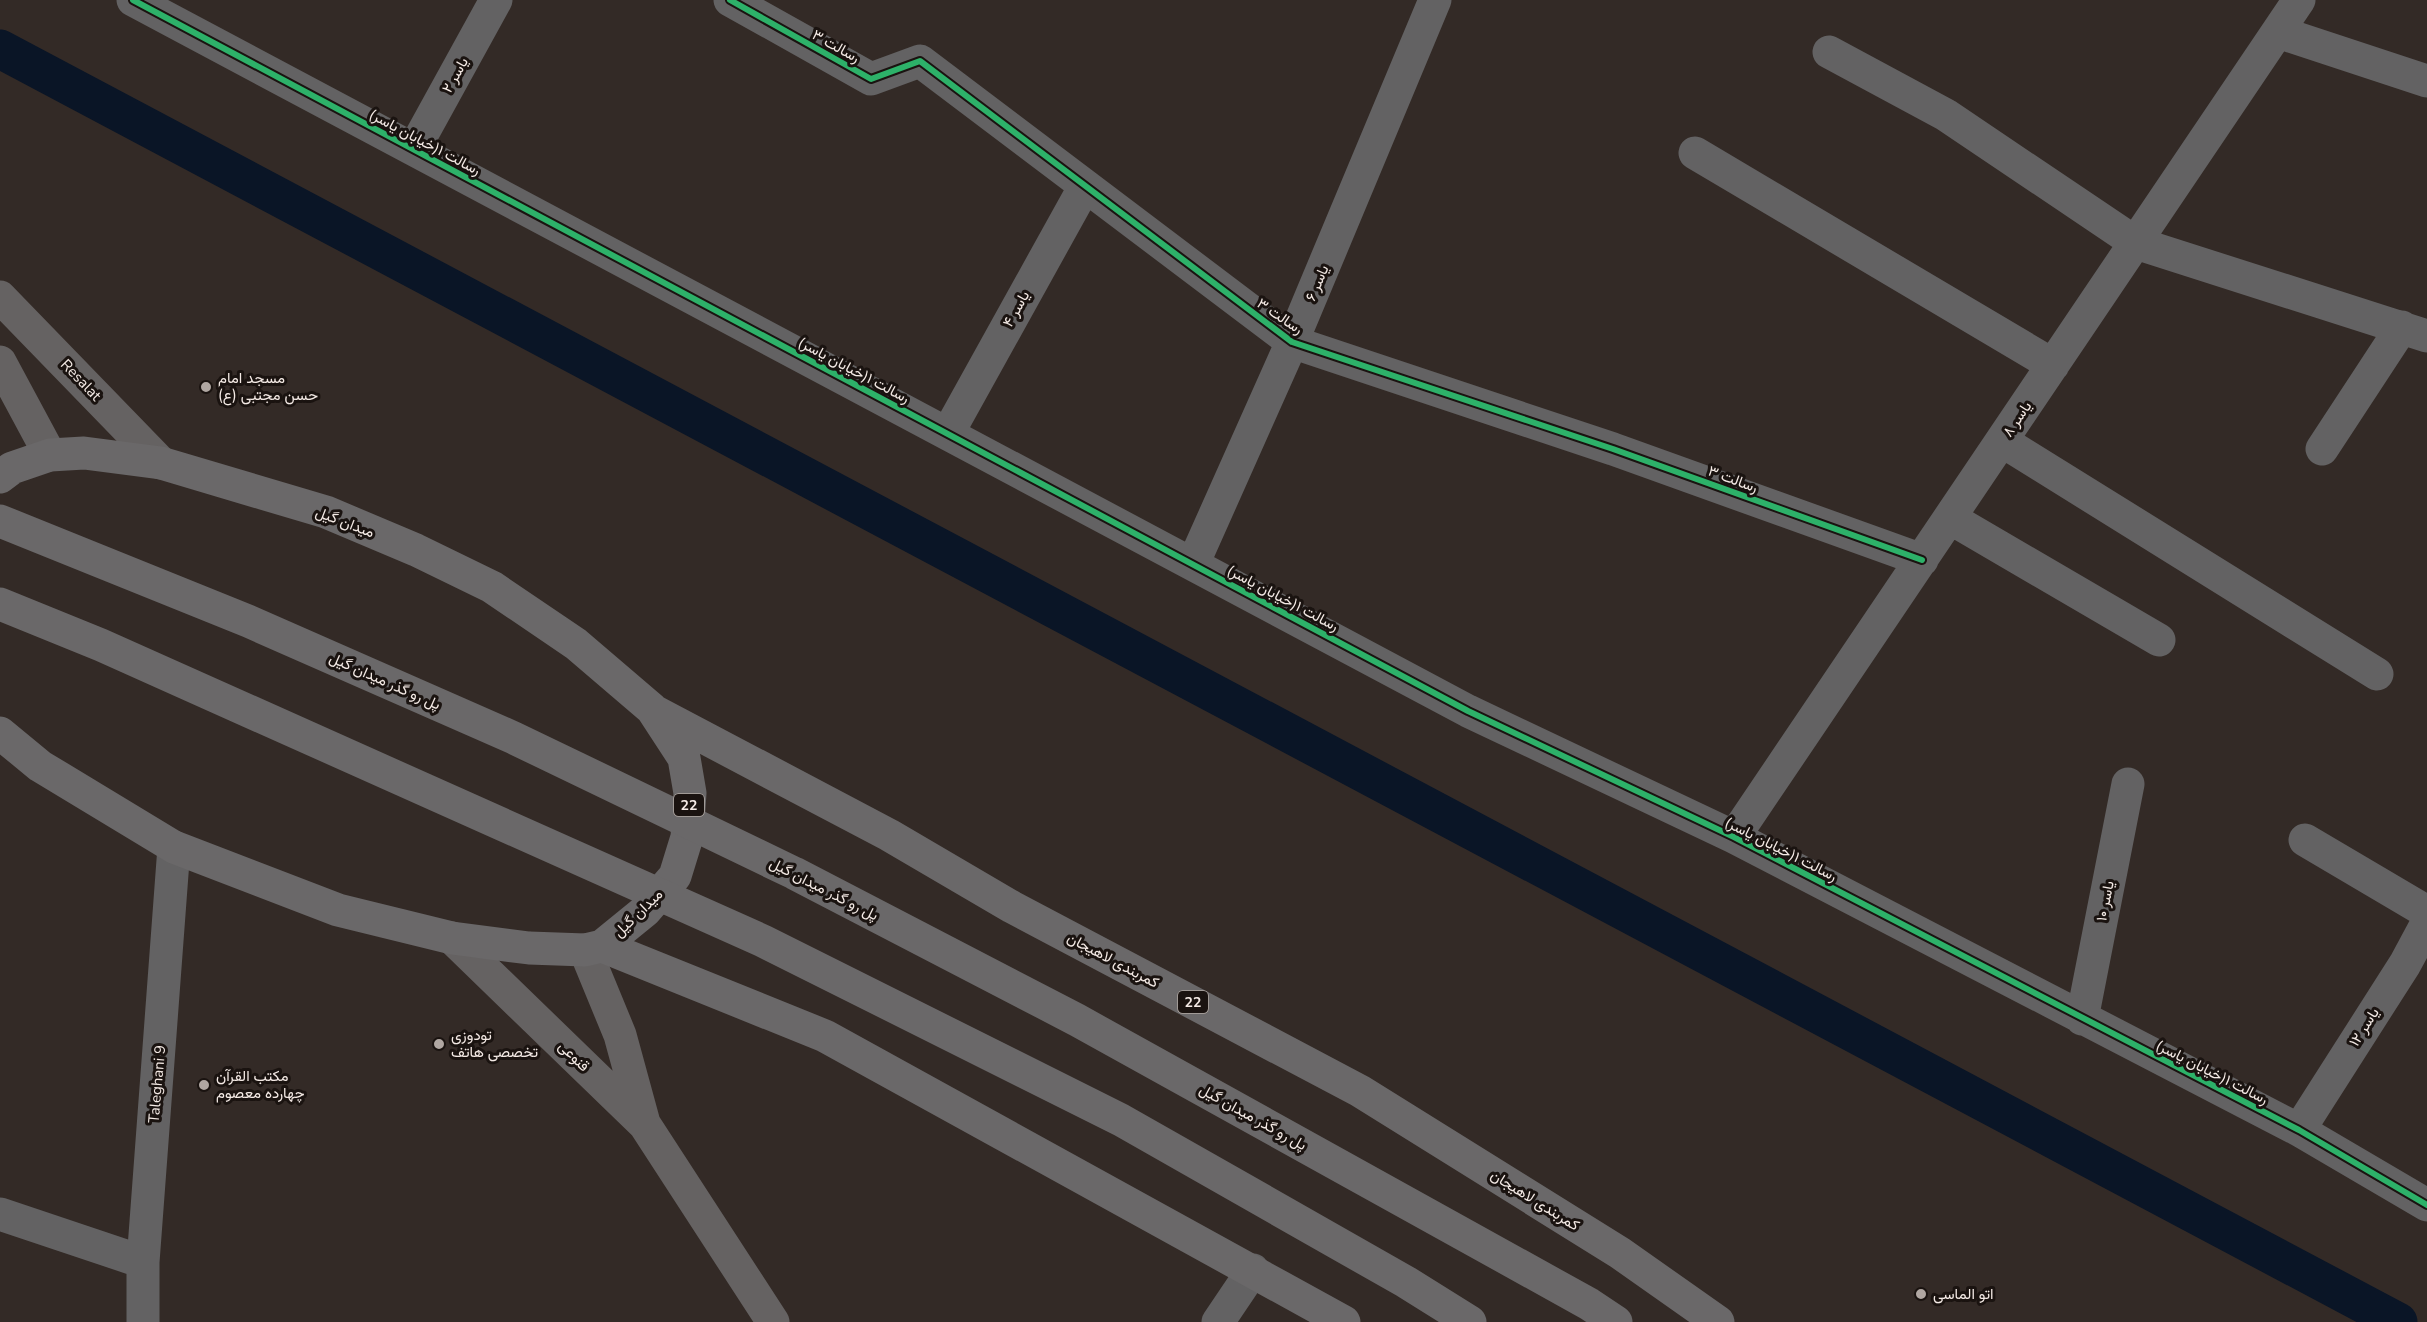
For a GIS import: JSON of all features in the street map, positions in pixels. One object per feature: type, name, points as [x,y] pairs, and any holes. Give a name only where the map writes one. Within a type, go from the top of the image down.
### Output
[{"type":"highway","name":"میدان گیل","points":[[4,469],[50,455],[84,453],[161,463],[326,512],[416,550],[492,587],[576,644],[652,709],[684,758],[690,794],[687,837],[675,876],[645,911],[594,948]]},
{"type":"highway","name":"پل رو گذر میدان گیل","points":[[0,521],[248,621],[514,738],[794,873],[1077,1020],[1579,1298],[1616,1322]]},
{"type":"highway","points":[[0,604],[101,645],[763,941],[1121,1120],[1406,1282],[1470,1322]]},
{"type":"highway","name":"کمربندی لاهیجان","points":[[652,709],[889,835],[1012,907],[1360,1091],[1620,1253],[1718,1322]]},
{"type":"highway","points":[[0,733],[40,766],[174,847],[338,910],[452,938],[530,948],[594,948],[825,1036],[1344,1322]]},
{"type":"main road","name":"Resalat","points":[[0,297],[161,463]]},
{"type":"main road","points":[[0,362],[50,455]]},
{"type":"main road","name":"قنوعی","points":[[452,938],[645,1125],[773,1322]]},
{"type":"main road","name":"قنوعی","points":[[594,948],[645,1125]]},
{"type":"street","name":"رسالت ۱(خیابان یاسر)","points":[[133,0],[1468,711],[1734,837],[2299,1130],[2427,1205]]},
{"type":"street","name":"یاسر ۲","points":[[414,149],[496,0]]},
{"type":"street","name":"رسالت ۳","points":[[730,0],[871,79],[920,61],[1292,342],[1602,445],[1922,560]]},
{"type":"street","name":"یاسر ۶","points":[[1193,564],[1292,342],[1435,0]]},
{"type":"street","name":"یاسر ۸","points":[[1734,837],[2300,0]]},
{"type":"street","points":[[2278,32],[2427,81]]},
{"type":"street","points":[[1829,52],[1946,115],[2136,243],[2414,332],[2322,449]]},
{"type":"street","points":[[1695,153],[2054,365]]},
{"type":"street","name":"یاسر ۴","points":[[948,433],[1085,186]]},
{"type":"street","points":[[2002,441],[2377,674]]},
{"type":"street","points":[[1950,518],[2159,640]]},
{"type":"street","name":"یاسر ۱۰","points":[[2082,1019],[2128,784]]},
{"type":"street","points":[[2305,840],[2427,912]]},
{"type":"street","name":"Taleghani 9","points":[[143,1322],[143,1262],[174,847]]},
{"type":"street","name":"یاسر ۱۲","points":[[2299,1130],[2416,971],[2427,923]]},
{"type":"street","points":[[0,1214],[143,1262]]},
{"type":"street","points":[[1218,1322],[1253,1270]]},
{"type":"waterway","points":[[0,49],[2398,1322]]},
{"type":"cycle path","points":[[133,0],[1468,711],[1734,837],[2299,1130],[2427,1205]]},
{"type":"cycle path","points":[[730,0],[871,79],[920,61],[1292,342],[1613,449],[1922,560]]},
{"type":"place","name":"مسجد امام حسن مجتبی (ع)","points":[[206,387]]},
{"type":"place","name":"تودوزی تخصصی هاتف","points":[[439,1044]]},
{"type":"place","name":"مکتب القرآن چهارده معصوم","points":[[204,1085]]},
{"type":"place","name":"اتو ‌الماسی","points":[[1921,1294]]}]
